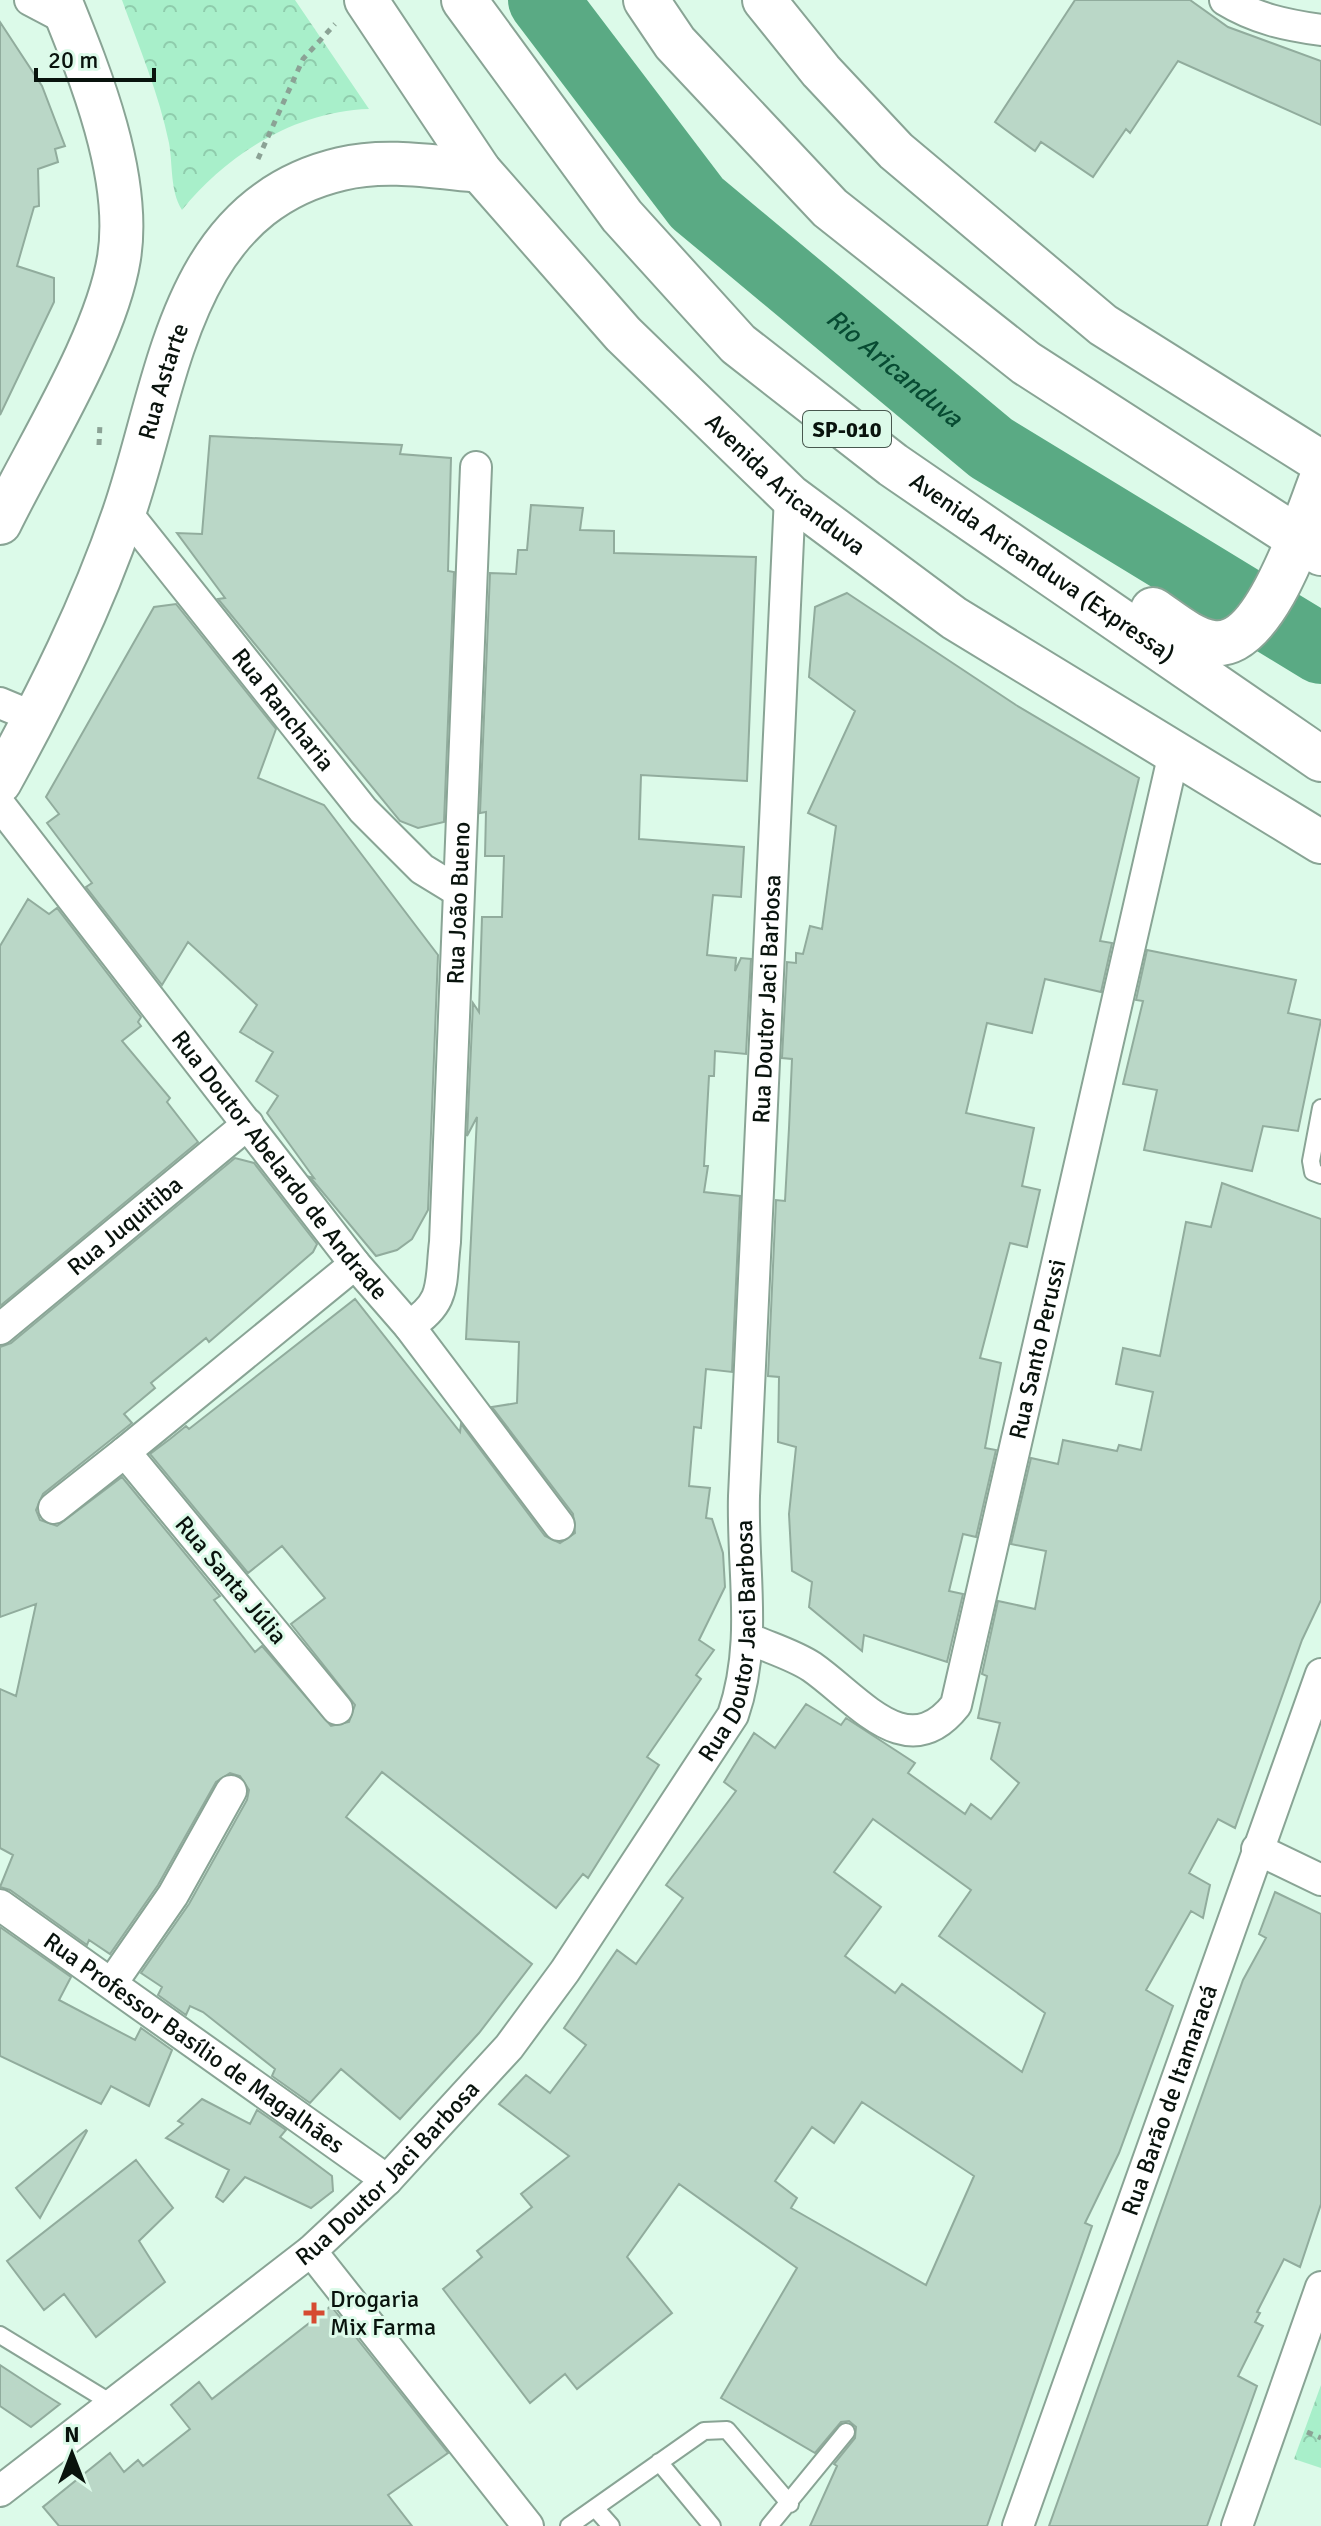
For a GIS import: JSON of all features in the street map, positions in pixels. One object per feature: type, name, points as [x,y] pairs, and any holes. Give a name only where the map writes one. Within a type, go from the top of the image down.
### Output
[{"type":"highway","name":"Avenida Aricanduva (Expressa)","points":[[464,0],[622,216],[738,344],[893,465],[1321,759]]},
{"type":"highway","points":[[646,0],[675,43],[830,208],[1026,363],[1301,553]]},
{"type":"highway","points":[[893,465],[934,467],[1197,639],[1214,644],[1232,642],[1254,626],[1301,553],[1321,481]]},
{"type":"main road","points":[[764,0],[821,71],[896,151],[1103,325],[1321,462]]},
{"type":"main road","name":"Avenida Aricanduva","points":[[367,1],[480,171],[623,334],[790,496],[954,618],[1321,842]]},
{"type":"main road","points":[[0,523],[91,343],[119,258],[121,209],[113,158],[64,10]]},
{"type":"main road","name":"Rua Astarte","points":[[0,782],[18,711],[71,648],[125,511],[153,402],[176,341],[202,278],[229,235],[262,204],[299,182],[342,168],[388,164],[480,171]]},
{"type":"street","points":[[30,0],[64,10]]},
{"type":"street","points":[[1225,0],[1248,14],[1280,24],[1321,30]]},
{"type":"street","name":"Rua João Bueno","points":[[409,1326],[430,1312],[439,1295],[449,1173],[476,467]]},
{"type":"street","name":"Rua Doutor Jaci Barbosa","points":[[0,2491],[311,2251],[387,2180],[509,2047],[595,1929],[733,1715],[745,1680],[750,1639],[744,1496],[790,496]]},
{"type":"street","name":"Rua Rancharia","points":[[125,511],[363,810],[422,869],[458,891]]},
{"type":"street","name":"Rua Santo Perussi","points":[[750,1639],[809,1665],[891,1728],[921,1732],[942,1724],[956,1705],[1174,753]]},
{"type":"street","name":"Rua Doutor Abelardo de Andrade","points":[[0,805],[355,1264],[409,1326],[559,1525]]},
{"type":"street","name":"Rua Juquitiba","points":[[0,1329],[248,1124]]},
{"type":"street","points":[[54,1508],[355,1264]]},
{"type":"street","name":"Rua Santa Júlia","points":[[125,1452],[337,1709]]},
{"type":"street","name":"Rua Barão de Itamaracá","points":[[1018,2526],[1321,1674]]},
{"type":"street","points":[[112,1983],[173,1895],[231,1791]]},
{"type":"street","points":[[1257,1849],[1321,1880]]},
{"type":"street","name":"Rua Professor Basílio de Magalhães","points":[[0,1905],[387,2180]]},
{"type":"street","points":[[311,2251],[528,2526]]},
{"type":"street","points":[[1237,2526],[1321,2287]]},
{"type":"lane","points":[[1321,1108],[1311,1161],[1313,1172],[1321,1175]]},
{"type":"lane","points":[[0,2335],[113,2404]]},
{"type":"lane","points":[[569,2526],[704,2431],[727,2430],[790,2504]]},
{"type":"lane","points":[[769,2526],[846,2432]]},
{"type":"lane","points":[[659,2462],[712,2526]]},
{"type":"lane","points":[[595,2508],[611,2526]]},
{"type":"path","points":[[254,169],[303,59],[327,30],[367,1]]},
{"type":"green space","points":[[122,0],[295,0],[369,109],[315,118],[265,139],[220,171],[182,210],[174,187],[169,143],[160,107]]},
{"type":"green space","points":[[1321,2385],[1321,2468],[1294,2459]]},
{"type":"building","points":[[1075,0],[1190,0],[1228,27],[1321,61],[1321,125],[1178,61],[1130,133],[1126,129],[1093,177],[1041,142],[1035,151],[995,122]]},
{"type":"building","points":[[0,22],[42,86],[65,146],[55,149],[58,162],[38,169],[39,206],[34,207],[17,266],[54,278],[54,302],[0,415]]},
{"type":"building","points":[[210,436],[402,445],[400,454],[451,458],[448,571],[454,572],[444,822],[418,828],[400,821],[218,599],[225,598],[177,533],[202,534]]},
{"type":"building","points":[[531,505],[583,508],[580,530],[614,531],[614,553],[756,557],[747,781],[641,775],[639,839],[744,847],[741,897],[713,895],[707,955],[736,958],[735,971],[741,958],[751,959],[746,1054],[715,1051],[714,1076],[709,1076],[704,1166],[708,1166],[704,1192],[740,1196],[732,1372],[706,1369],[701,1428],[694,1427],[689,1486],[710,1488],[706,1518],[712,1519],[723,1553],[725,1587],[699,1640],[714,1650],[696,1675],[701,1679],[647,1757],[659,1765],[588,1878],[583,1874],[556,1908],[382,1772],[346,1817],[532,1964],[479,2033],[400,2119],[341,2069],[310,2103],[272,2076],[275,2069],[203,2012],[190,2006],[186,2015],[158,1995],[162,1987],[141,1973],[189,1904],[247,1800],[249,1790],[240,1776],[230,1773],[216,1782],[158,1885],[110,1954],[89,1940],[87,1945],[10,1890],[0,1887],[13,1855],[0,1848],[0,1689],[16,1696],[36,1604],[0,1617],[0,1347],[11,1343],[235,1158],[254,1163],[317,1244],[313,1252],[209,1342],[206,1338],[151,1383],[155,1388],[124,1414],[132,1423],[43,1494],[36,1510],[40,1520],[57,1526],[122,1477],[220,1596],[214,1600],[255,1652],[262,1646],[331,1726],[349,1722],[355,1705],[291,1624],[325,1598],[282,1546],[248,1573],[150,1454],[186,1426],[189,1429],[355,1299],[460,1432],[461,1424],[545,1536],[560,1543],[575,1533],[573,1514],[492,1407],[517,1403],[519,1342],[466,1339],[477,1117],[467,1136],[473,1003],[479,1012],[482,917],[502,917],[504,856],[485,856],[486,812],[480,813],[490,573],[516,574],[518,550],[527,550]]},
{"type":"building","points":[[847,593],[1016,705],[1139,778],[1100,941],[1112,943],[1101,992],[1045,979],[1032,1033],[987,1023],[966,1113],[1034,1128],[1022,1186],[1040,1190],[1027,1247],[1010,1243],[980,1358],[1001,1363],[985,1448],[996,1450],[976,1537],[963,1534],[949,1591],[963,1594],[947,1662],[864,1635],[862,1651],[809,1607],[812,1582],[792,1571],[789,1514],[796,1447],[778,1442],[779,1377],[768,1376],[776,1200],[785,1201],[789,1128],[792,1059],[782,1058],[787,962],[796,963],[796,953],[803,954],[810,926],[822,929],[836,826],[808,813],[855,711],[809,677],[815,607]]},
{"type":"building","points":[[176,604],[276,729],[258,778],[324,805],[438,955],[428,1210],[412,1239],[397,1250],[376,1256],[310,1177],[314,1178],[267,1113],[278,1096],[256,1081],[273,1052],[240,1032],[257,1005],[188,942],[162,985],[86,887],[92,883],[47,823],[59,814],[46,797],[154,607]]},
{"type":"building","points":[[28,899],[49,914],[57,908],[141,1017],[138,1022],[141,1026],[122,1041],[170,1098],[167,1102],[198,1142],[0,1306],[0,946]]},
{"type":"building","points":[[1147,950],[1296,980],[1288,1013],[1321,1020],[1298,1131],[1263,1126],[1252,1171],[1144,1150],[1157,1090],[1123,1084],[1143,1001],[1136,1000]]},
{"type":"building","points":[[1222,1183],[1321,1219],[1321,1600],[1302,1640],[1235,1828],[1218,1819],[1189,1873],[1210,1885],[1203,1918],[1191,1911],[1146,1990],[1173,2006],[1119,2153],[1085,2223],[1092,2226],[987,2526],[810,2526],[837,2466],[834,2464],[855,2438],[856,2427],[849,2421],[841,2422],[815,2453],[721,2398],[797,2268],[679,2184],[627,2257],[672,2313],[577,2389],[565,2374],[530,2403],[443,2289],[482,2257],[477,2251],[532,2207],[521,2194],[569,2156],[499,2104],[526,2075],[550,2093],[586,2045],[564,2028],[617,1950],[636,1964],[683,1898],[666,1885],[736,1791],[724,1782],[754,1733],[775,1748],[806,1704],[841,1725],[846,1718],[915,1763],[908,1773],[965,1814],[971,1804],[991,1819],[1019,1783],[991,1759],[1000,1723],[978,1718],[987,1676],[982,1674],[998,1601],[1035,1609],[1046,1551],[1011,1544],[1031,1458],[1058,1464],[1063,1440],[1117,1451],[1119,1445],[1141,1450],[1153,1392],[1116,1384],[1123,1348],[1160,1356],[1186,1222],[1211,1227]],"holes":[[[873,1819],[971,1890],[939,1936],[1045,2013],[1022,2072],[902,1984],[895,1993],[845,1956],[881,1907],[834,1872]],[[862,2102],[974,2176],[926,2285],[791,2208],[797,2198],[775,2181],[812,2127],[834,2143]]]},
{"type":"building","points":[[1275,1892],[1321,1914],[1321,2204],[1300,2267],[1284,2259],[1257,2312],[1260,2313],[1255,2322],[1263,2326],[1238,2376],[1257,2386],[1207,2526],[1049,2526],[1243,1980],[1266,1938],[1259,1934]]},
{"type":"building","points":[[0,1927],[71,1977],[59,2000],[135,2040],[141,2028],[172,2050],[149,2106],[111,2086],[101,2104],[0,2056]]},
{"type":"building","points":[[202,2099],[250,2124],[257,2110],[286,2130],[280,2137],[332,2176],[333,2191],[311,2208],[245,2177],[223,2202],[216,2197],[229,2170],[166,2138],[183,2124],[178,2121]]},
{"type":"building","points":[[87,2131],[40,2218],[16,2188]]},
{"type":"building","points":[[136,2160],[173,2208],[139,2241],[165,2282],[96,2337],[64,2294],[44,2310],[7,2261]]},
{"type":"building","points":[[331,2306],[448,2453],[388,2495],[412,2526],[59,2526],[43,2507],[110,2453],[124,2472],[138,2460],[143,2466],[190,2429],[171,2405],[199,2382],[212,2399]]},
{"type":"building","points":[[0,2365],[60,2404],[31,2427],[0,2406]]},
{"type":"waterway","name":"Rio Aricanduva","points":[[543,0],[697,203],[991,448],[1321,649]]},
{"type":"place","name":"Drogaria Mix Farma","points":[[314,2313]]}]
